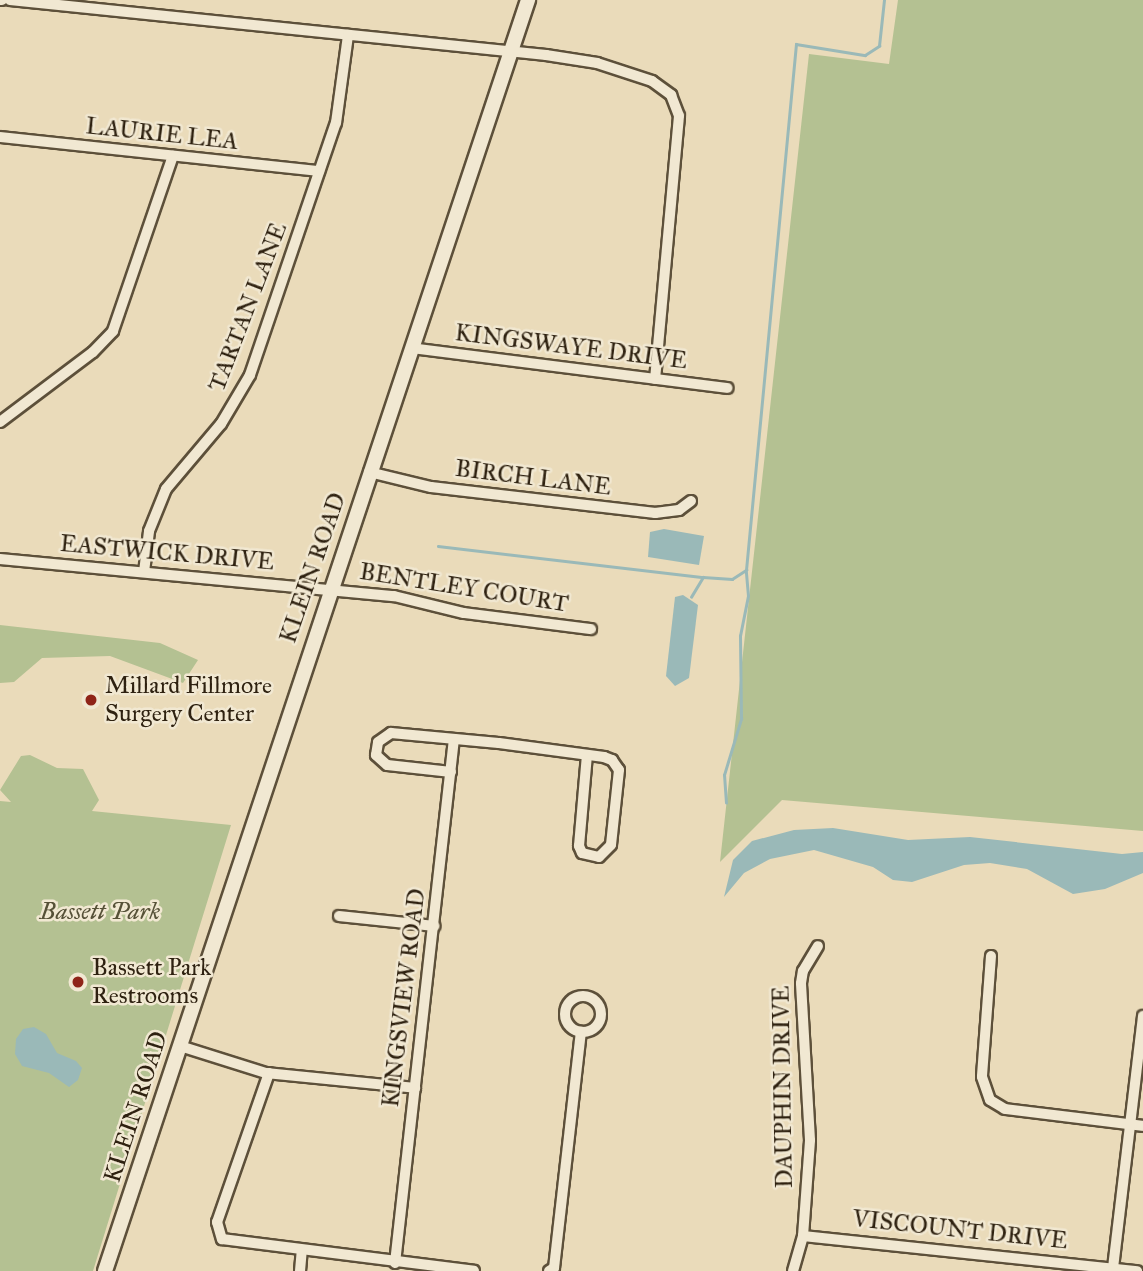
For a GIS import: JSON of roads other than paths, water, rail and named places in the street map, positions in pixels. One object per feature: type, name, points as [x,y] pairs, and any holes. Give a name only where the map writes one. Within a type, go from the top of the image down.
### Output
[{"type":"street","points":[[10,0],[510,51],[618,68],[652,81],[676,101],[679,116],[655,379]]},
{"type":"street","name":"KLEIN ROAD","points":[[105,1271],[528,0]]},
{"type":"street","name":"TARTAN LANE","points":[[144,572],[149,531],[166,489],[221,424],[250,375],[341,101],[348,35]]},
{"type":"street","name":"LAURIE LEA","points":[[0,137],[319,172]]},
{"type":"street","points":[[0,422],[93,352],[113,331],[173,156]]},
{"type":"street","name":"KINGSWAYE DRIVE","points":[[411,348],[727,388]]},
{"type":"street","name":"BIRCH LANE","points":[[369,472],[430,487],[654,513],[679,510],[691,502]]},
{"type":"street","name":"EASTWICK DRIVE","points":[[0,559],[330,589]]},
{"type":"street","name":"BENTLEY COURT","points":[[330,589],[394,596],[464,613],[591,629]]},
{"type":"street","points":[[451,772],[387,765],[380,762],[376,749],[383,736],[391,733],[454,738],[587,755],[612,760],[620,770],[611,845],[599,857],[582,853],[579,846],[587,755]]},
{"type":"street","name":"KINGSVIEW ROAD","points":[[395,1263],[454,738]]},
{"type":"street","points":[[339,916],[434,926]]},
{"type":"street","name":"DAUPHIN DRIVE","points":[[793,1271],[803,1236],[810,1140],[801,984],[803,971],[818,946]]},
{"type":"street","points":[[991,957],[982,1077],[990,1100],[1005,1109],[1143,1126]]},
{"type":"street","points":[[1112,1268],[1143,1016]]},
{"type":"street","points":[[549,1271],[554,1268],[581,1032]]},
{"type":"street","points":[[180,1046],[269,1073],[415,1088]]},
{"type":"street","points":[[269,1073],[217,1230],[228,1241],[474,1271]]},
{"type":"street","name":"VISCOUNT DRIVE","points":[[803,1236],[1137,1271]]},
{"type":"street","points":[[300,1271],[302,1250]]},
{"type":"water","points":[[664,529],[704,536],[699,565],[648,557],[650,532]]},
{"type":"water","points":[[683,595],[698,605],[689,678],[675,686],[666,676],[675,597]]},
{"type":"water","points":[[833,828],[908,840],[970,837],[1122,854],[1143,852],[1143,873],[1105,889],[1073,894],[1027,869],[990,863],[964,865],[912,882],[893,880],[873,867],[814,850],[770,859],[744,873],[724,897],[733,860],[752,841],[794,830]]},
{"type":"water","points":[[34,1027],[46,1034],[57,1053],[76,1061],[82,1068],[78,1080],[69,1087],[49,1073],[22,1066],[15,1054],[16,1039],[23,1029]]},
{"type":"waterway","points":[[438,546],[703,577],[732,579],[746,570],[796,44],[865,55],[879,46],[884,0]]},
{"type":"waterway","points":[[726,803],[724,775],[741,719],[740,636],[748,596],[746,572]]},
{"type":"waterway","points":[[691,597],[703,577]]},
{"type":"place","name":"Millard Fillmore Surgery Center","points":[[91,700]]},
{"type":"place","name":"Bassett Park Restrooms","points":[[78,982]]},
{"type":"park label","name":"Bassett Park","points":[[100,912]]}]
